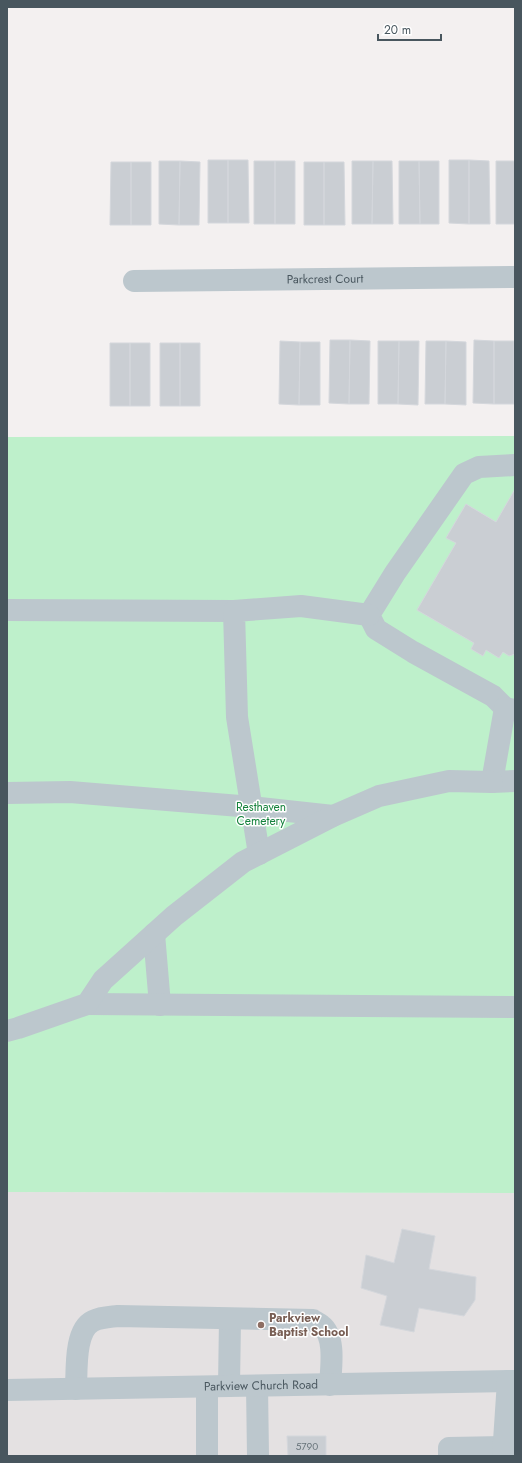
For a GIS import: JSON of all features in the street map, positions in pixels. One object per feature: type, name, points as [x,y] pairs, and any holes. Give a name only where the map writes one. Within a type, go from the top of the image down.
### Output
[{"type":"street","name":"Parkcrest Court","points":[[134,282],[515,277]]},
{"type":"street","points":[[369,614],[395,573],[464,474],[479,467],[515,465]]},
{"type":"street","points":[[7,610],[234,611],[301,606],[369,614]]},
{"type":"street","points":[[234,611],[237,717],[259,854]]},
{"type":"street","points":[[369,614],[376,629],[412,652],[493,696],[510,709],[492,782]]},
{"type":"street","points":[[87,1004],[103,980],[174,916],[243,862],[333,816],[378,796],[449,781],[515,781]]},
{"type":"street","points":[[7,793],[70,792],[252,807],[333,816]]},
{"type":"street","points":[[154,934],[160,1005]]},
{"type":"street","points":[[7,1030],[18,1028],[87,1004],[515,1007]]},
{"type":"street","points":[[76,1389],[79,1340],[85,1328],[93,1321],[118,1316],[313,1320],[322,1325],[328,1334],[331,1346],[330,1385]]},
{"type":"street","points":[[229,1386],[230,1318]]},
{"type":"street","points":[[448,1456],[449,1448],[504,1451],[511,1381]]},
{"type":"street","name":"Parkview Church Road","points":[[7,1390],[511,1381]]},
{"type":"street","points":[[257,1386],[258,1456]]},
{"type":"street","points":[[207,1387],[207,1456]]},
{"type":"shaded area","name":"Parkview Baptist School","points":[[7,1192],[515,1193],[515,1456],[7,1456]]},
{"type":"green space","name":"Resthaven Cemetery","points":[[515,436],[515,1193],[7,1192],[7,437]]},
{"type":"building","points":[[208,160],[228,160],[228,223],[208,223]]},
{"type":"building","points":[[228,160],[248,160],[249,223],[228,223]]},
{"type":"building","points":[[449,160],[469,160],[469,224],[449,223]]},
{"type":"building","points":[[469,160],[489,161],[490,224],[469,224]]},
{"type":"building","points":[[159,161],[180,161],[179,225],[159,224]]},
{"type":"building","points":[[180,161],[200,162],[199,225],[179,225]]},
{"type":"building","points":[[254,161],[275,161],[275,224],[254,224]]},
{"type":"building","points":[[275,161],[295,161],[295,224],[275,224]]},
{"type":"building","points":[[352,161],[373,161],[372,224],[352,224]]},
{"type":"building","points":[[373,161],[392,161],[393,224],[372,224]]},
{"type":"building","points":[[399,161],[419,161],[420,224],[399,224]]},
{"type":"building","points":[[419,161],[439,161],[439,224],[420,224]]},
{"type":"building","points":[[496,161],[515,161],[515,224],[496,224]]},
{"type":"building","points":[[111,162],[131,162],[131,225],[110,225]]},
{"type":"building","points":[[131,162],[151,162],[151,225],[131,225]]},
{"type":"building","points":[[304,162],[324,162],[324,225],[304,225]]},
{"type":"building","points":[[324,162],[344,162],[345,225],[324,225]]},
{"type":"building","points":[[330,340],[350,340],[349,404],[329,403]]},
{"type":"building","points":[[350,340],[370,341],[369,404],[349,404]]},
{"type":"building","points":[[474,340],[494,341],[494,404],[473,403]]},
{"type":"building","points":[[280,341],[300,342],[299,405],[279,404]]},
{"type":"building","points":[[378,341],[399,341],[398,404],[378,404]]},
{"type":"building","points":[[399,341],[419,341],[418,405],[398,404]]},
{"type":"building","points":[[426,341],[446,341],[445,404],[425,404]]},
{"type":"building","points":[[446,341],[466,342],[466,405],[445,404]]},
{"type":"building","points":[[494,341],[514,341],[514,404],[494,404]]},
{"type":"building","points":[[300,342],[320,342],[320,405],[299,405]]},
{"type":"building","points":[[110,343],[130,343],[130,406],[110,406]]},
{"type":"building","points":[[130,343],[150,343],[150,406],[130,406]]},
{"type":"building","points":[[160,343],[180,343],[180,406],[160,406]]},
{"type":"building","points":[[180,343],[200,343],[200,406],[180,406]]},
{"type":"building","points":[[515,489],[515,654],[509,656],[503,652],[499,658],[486,650],[483,656],[471,649],[474,643],[417,610],[456,543],[446,538],[466,504],[496,522]]},
{"type":"building","points":[[402,1229],[435,1236],[429,1269],[476,1277],[475,1300],[464,1316],[419,1308],[414,1332],[380,1325],[387,1296],[361,1288],[366,1255],[394,1263]]},
{"type":"building","points":[[287,1436],[326,1436],[326,1456],[288,1456]]},
{"type":"place","name":"Parkview Baptist School","points":[[261,1325]]}]
